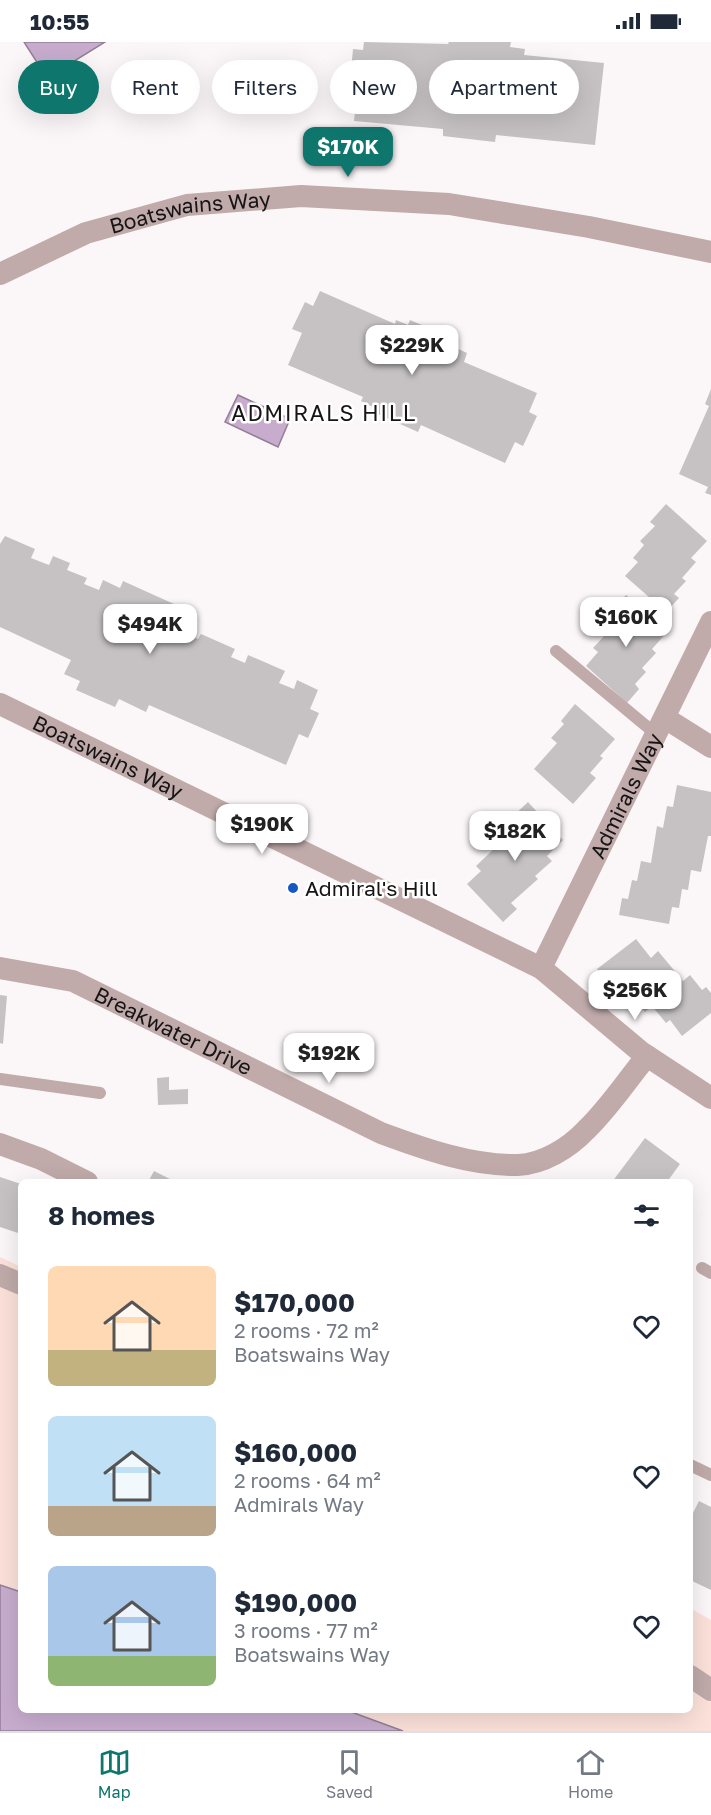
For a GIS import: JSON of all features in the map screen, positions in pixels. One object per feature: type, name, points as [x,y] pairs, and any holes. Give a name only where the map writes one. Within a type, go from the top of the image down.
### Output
[{"type":"street","name":"Boatswains Way","points":[[0,274],[86,233],[187,205],[301,196],[449,204],[589,227],[711,252]]},
{"type":"street","name":"Admirals Way","points":[[542,968],[711,622]]},
{"type":"street","name":"Boatswains Way","points":[[0,704],[542,968],[647,1056],[711,1098]]},
{"type":"street","points":[[661,727],[711,747]]},
{"type":"street","name":"Breakwater Drive","points":[[0,968],[73,981],[381,1133],[422,1148],[470,1160],[519,1165],[546,1159],[563,1149],[586,1130],[647,1056]]},
{"type":"street","points":[[0,1144],[41,1159],[81,1179]]},
{"type":"street","points":[[0,1275],[18,1283]]},
{"type":"street","points":[[693,1678],[711,1690]]},
{"type":"lane","points":[[556,651],[661,727]]},
{"type":"lane","points":[[0,1078],[100,1092]]},
{"type":"lane","points":[[693,1466],[711,1475]]},
{"type":"shaded area","points":[[24,42],[105,42],[76,60],[36,60]]},
{"type":"shaded area","points":[[238,395],[290,419],[278,447],[225,422]]},
{"type":"shaded area","points":[[0,1257],[18,1266],[18,1591],[0,1585]]},
{"type":"shaded area","points":[[0,1585],[18,1591],[18,1713],[354,1713],[403,1731],[0,1731]]},
{"type":"shaded area","points":[[693,1610],[711,1620],[711,1731],[403,1731],[354,1713],[693,1713]]},
{"type":"building","points":[[364,42],[448,44],[449,42],[511,42],[510,47],[525,49],[524,55],[574,60],[429,60],[429,114],[579,114],[579,60],[604,63],[595,145],[496,135],[495,142],[443,136],[443,129],[354,121],[355,114],[417,114],[417,60],[352,60],[353,49],[363,50]]},
{"type":"building","points":[[320,291],[395,324],[396,320],[408,325],[410,320],[457,340],[454,347],[467,353],[464,362],[537,393],[529,412],[537,416],[523,446],[515,442],[505,463],[421,425],[418,432],[371,411],[373,407],[361,401],[363,397],[288,365],[302,333],[292,329],[305,302],[313,306]]},
{"type":"building","points":[[711,389],[711,495],[705,493],[708,487],[679,474],[709,406],[705,404]]},
{"type":"building","points":[[666,504],[707,541],[691,558],[696,562],[682,578],[686,581],[674,594],[679,598],[666,612],[625,576],[638,562],[633,558],[644,545],[640,541],[655,526],[650,522]]},
{"type":"building","points":[[5,536],[35,549],[31,558],[49,565],[53,556],[70,563],[67,570],[87,578],[84,584],[99,590],[103,580],[120,588],[123,581],[174,604],[171,613],[189,621],[184,633],[198,639],[201,634],[235,649],[231,657],[245,663],[248,655],[285,671],[279,683],[294,689],[297,680],[318,690],[310,709],[319,713],[308,738],[299,734],[286,765],[149,705],[146,712],[119,699],[115,707],[76,690],[80,681],[64,674],[71,660],[0,627],[0,544]]},
{"type":"building","points":[[626,595],[668,631],[652,649],[656,653],[642,668],[646,672],[635,684],[639,689],[627,703],[586,666],[598,652],[593,648],[605,635],[601,632],[615,616],[611,612]]},
{"type":"building","points":[[575,704],[615,739],[600,756],[603,758],[590,773],[596,778],[573,804],[534,769],[557,743],[551,738],[564,724],[561,721]]},
{"type":"building","points":[[677,785],[711,792],[711,836],[708,836],[701,872],[691,870],[688,890],[682,889],[679,908],[672,907],[669,924],[619,915],[622,898],[628,899],[632,880],[637,881],[641,861],[651,863],[657,826],[663,828],[667,806],[673,807]]},
{"type":"building","points":[[528,802],[563,840],[547,856],[552,861],[535,876],[538,879],[511,903],[517,909],[503,922],[467,884],[481,871],[476,866],[502,841],[500,838],[516,823],[511,818]]},
{"type":"building","points":[[636,939],[651,958],[658,951],[683,981],[690,975],[702,990],[706,987],[711,993],[711,1013],[682,1036],[670,1020],[666,1023],[652,1006],[645,1012],[621,981],[612,988],[597,969]]},
{"type":"building","points":[[0,995],[7,996],[3,1044],[0,1043]]},
{"type":"building","points":[[169,1077],[169,1090],[188,1089],[188,1104],[158,1105],[157,1078]]},
{"type":"building","points":[[645,1138],[680,1164],[669,1179],[614,1179]]},
{"type":"building","points":[[154,1171],[170,1179],[150,1179]]},
{"type":"building","points":[[0,1177],[18,1183],[18,1233],[0,1227]]},
{"type":"building","points":[[699,1501],[711,1507],[711,1590],[693,1581],[693,1513]]},
{"type":"place","name":"Admiral's Hill","points":[[293,888]]},
{"type":"district","name":"ADMIRALS HILL","points":[[324,412]]}]
